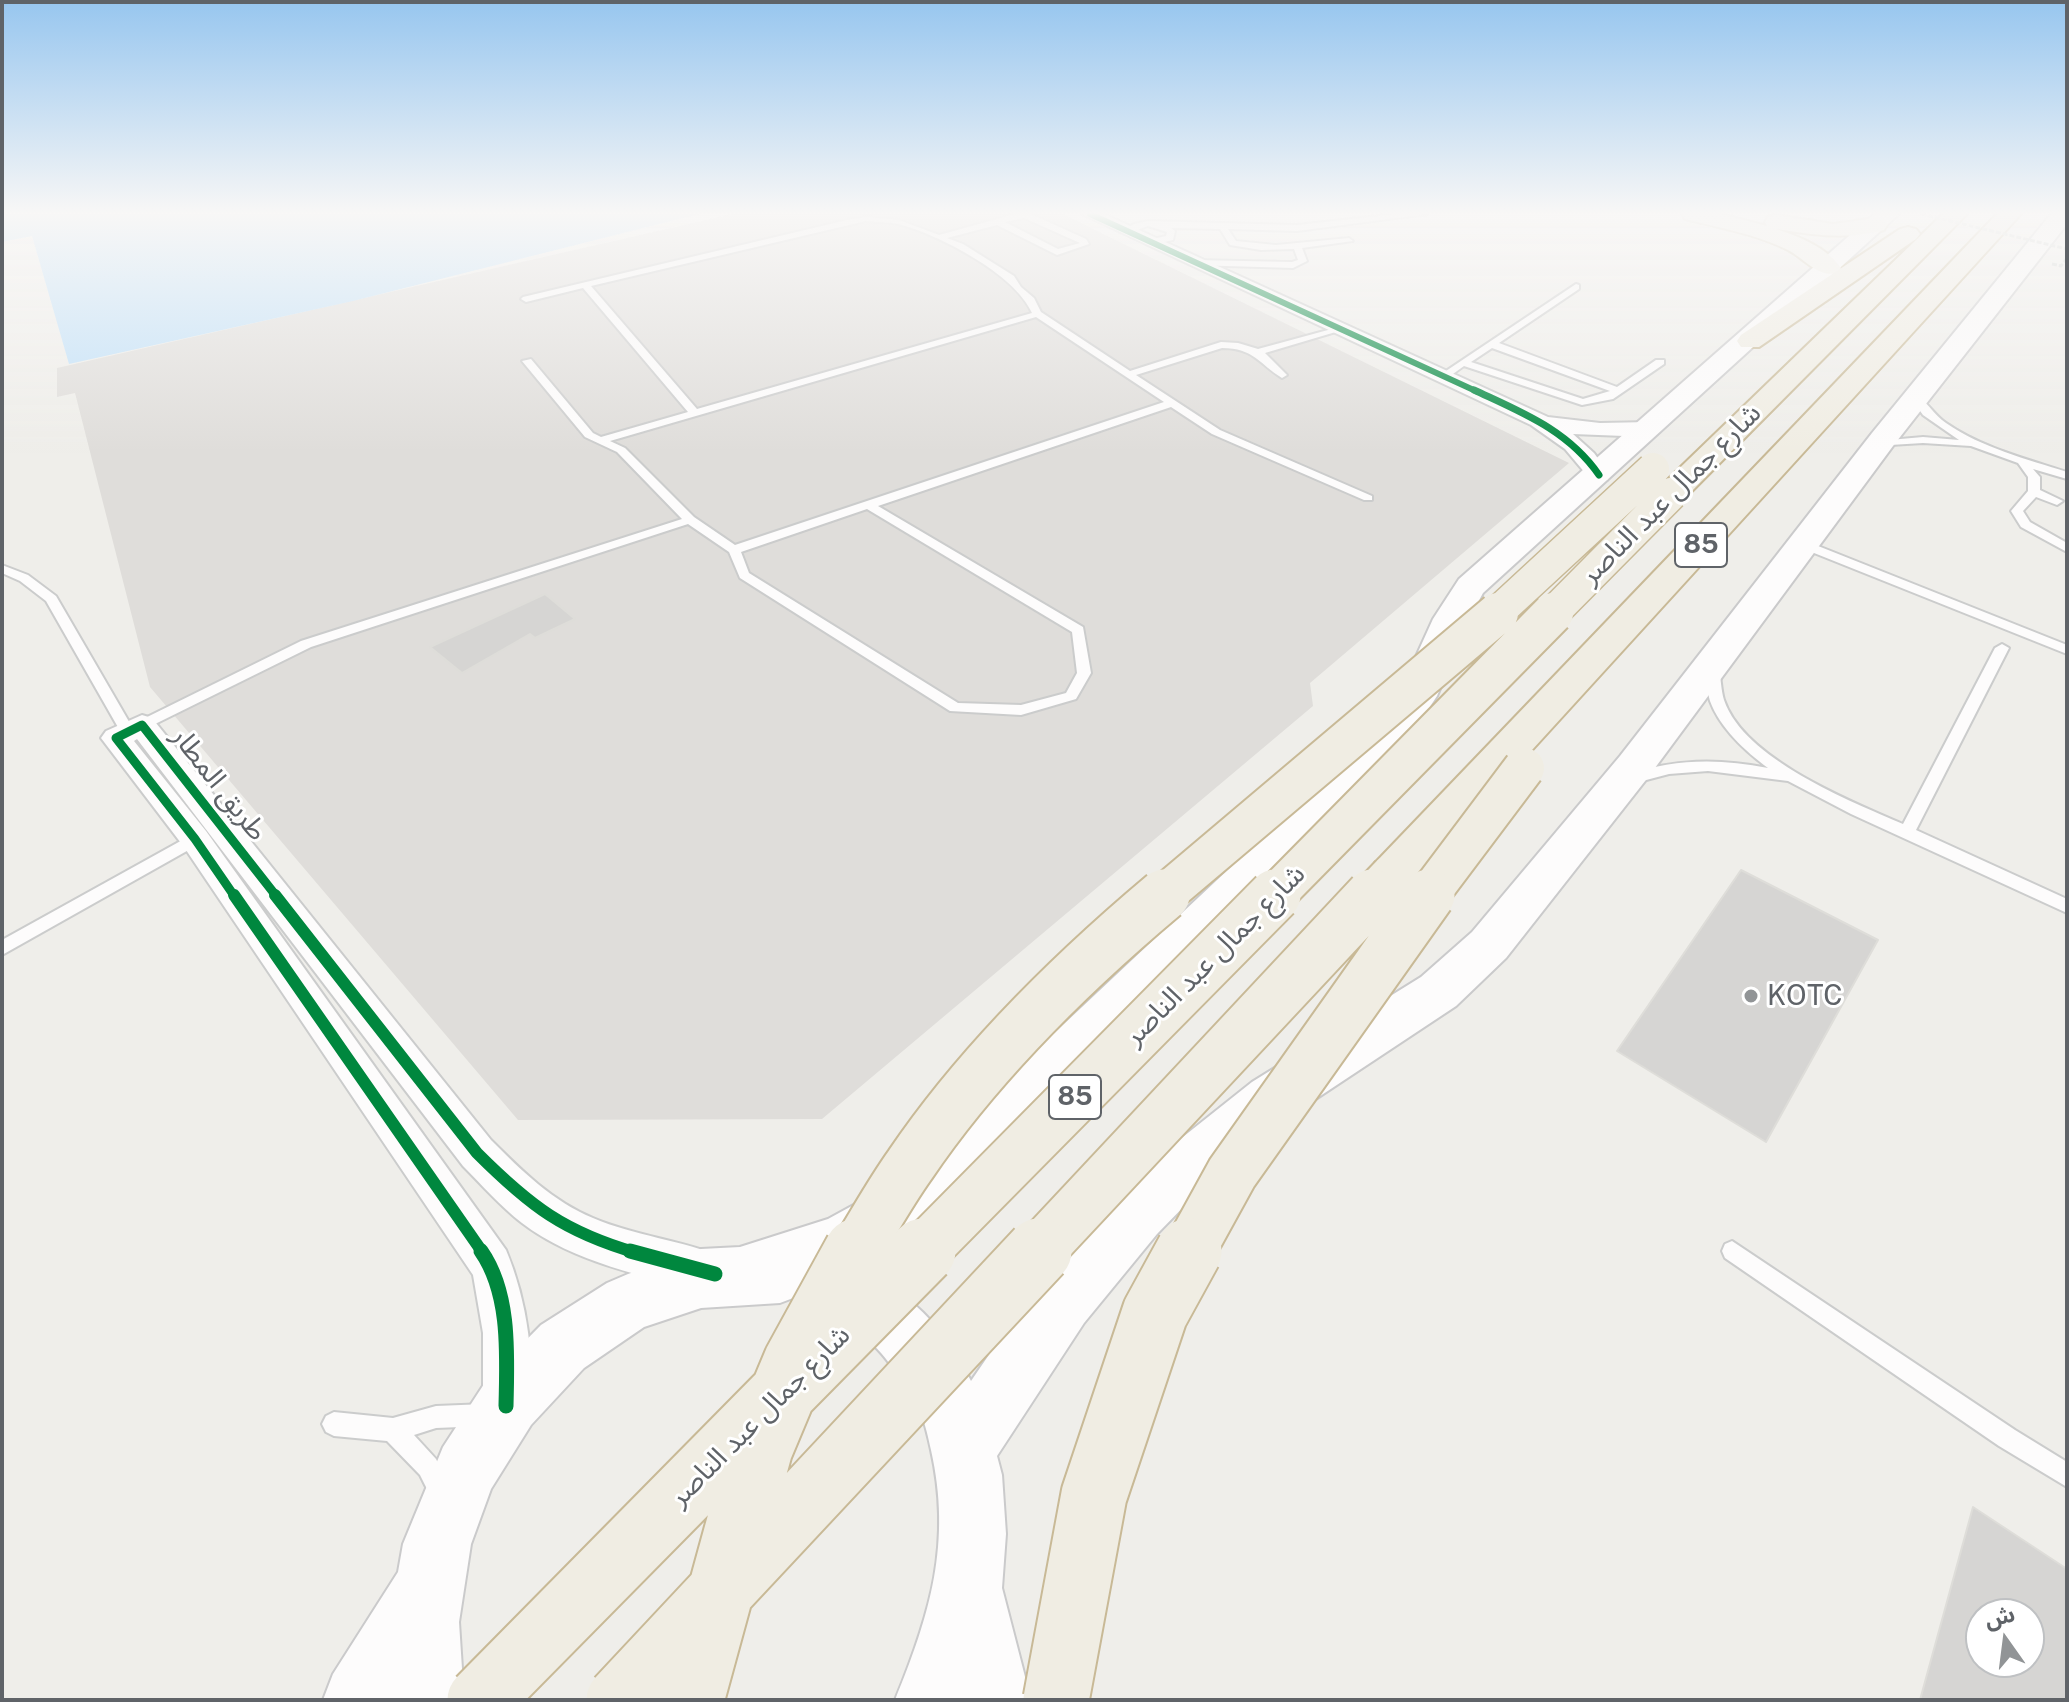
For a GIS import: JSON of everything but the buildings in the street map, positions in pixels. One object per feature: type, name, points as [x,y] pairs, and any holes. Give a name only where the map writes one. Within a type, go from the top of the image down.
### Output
[{"type":"highway","points":[[1750,341],[1819,293]]},
{"type":"highway","points":[[691,1700],[760,1448],[796,1362],[848,1265],[910,1164],[999,1051],[1124,929],[1506,606],[1658,463],[1831,335],[1874,293]]},
{"type":"highway","name":"شارع جمال عبد الناصر","points":[[619,1700],[1936,293]]},
{"type":"highway","name":"شارع جمال عبد الناصر","points":[[480,1700],[1658,463]]},
{"type":"highway","points":[[1056,1700],[1094,1495],[1155,1313],[1232,1173],[1417,911],[1524,768],[1571,684]]},
{"type":"main road","name":"شارع جمال عبد الناصر","points":[[428,1585],[446,1515],[461,1480],[502,1411],[536,1371],[604,1316],[678,1282],[792,1262],[831,1249],[891,1216],[933,1185],[1382,748],[1413,705],[1427,679],[1443,631],[1461,598],[1482,575],[1599,475],[1658,463],[1750,341],[1801,293]]},
{"type":"main road","points":[[965,1448],[1049,1316],[1136,1213],[1180,1171],[1261,1106],[1383,1031],[1455,978],[1489,945],[1712,669],[1877,445],[1999,293]]},
{"type":"main road","points":[[733,1273],[788,1274],[822,1283],[854,1297],[884,1317],[911,1342],[934,1373],[952,1408],[965,1448],[972,1492],[969,1588],[957,1638],[931,1700]]},
{"type":"main road","points":[[359,1700],[399,1639],[428,1585]]},
{"type":"main road","points":[[428,1585],[423,1632],[428,1700]]},
{"type":"main road","points":[[969,1588],[979,1644],[995,1700]]},
{"type":"street","points":[[1260,293],[1539,420],[1586,455],[1599,475]]},
{"type":"street","points":[[1539,420],[1577,429],[1616,432],[1658,463]]},
{"type":"street","name":"طريق المطار","points":[[502,1411],[507,1327],[501,1294],[491,1265],[195,839],[116,738],[135,728],[497,1174],[545,1215],[605,1243],[733,1273]]},
{"type":"lane","points":[[526,299],[549,293]]},
{"type":"lane","points":[[592,293],[695,413]]},
{"type":"lane","points":[[1023,293],[1031,300],[1037,314],[1216,432],[1368,498]]},
{"type":"lane","points":[[1442,377],[1566,293]]},
{"type":"lane","points":[[601,440],[1037,314]]},
{"type":"lane","points":[[1256,353],[1336,329]]},
{"type":"lane","points":[[1491,344],[1619,391]]},
{"type":"lane","points":[[1129,374],[1221,345],[1240,345],[1256,353],[1282,375]]},
{"type":"lane","points":[[527,361],[589,435],[621,450],[690,520],[734,550],[744,575],[955,708],[1021,710],[1071,696],[1084,673],[1078,630],[868,505]]},
{"type":"lane","points":[[1464,363],[1570,400],[1592,401],[1619,391],[1660,362]]},
{"type":"lane","points":[[1915,397],[1925,412],[1945,428],[1988,448],[2067,476]]},
{"type":"lane","points":[[734,550],[1173,403]]},
{"type":"lane","points":[[1877,445],[1923,440],[1988,448]]},
{"type":"lane","points":[[2020,459],[2034,477],[2034,492],[2017,511],[2025,524],[2067,548]]},
{"type":"lane","points":[[2034,492],[2057,501]]},
{"type":"lane","points":[[2,569],[24,578],[51,599],[135,728],[306,644],[690,520]]},
{"type":"lane","points":[[1803,544],[2067,650]]},
{"type":"lane","points":[[1907,832],[2002,648]]},
{"type":"lane","points":[[1712,669],[1716,698],[1736,731],[1795,779],[2067,906]]},
{"type":"lane","points":[[1623,782],[1642,774],[1688,766],[1740,768],[1795,779]]},
{"type":"lane","points":[[2,948],[195,839]]},
{"type":"lane","points":[[1732,1251],[1993,1429],[2067,1475]]},
{"type":"lane","points":[[334,1424],[393,1430],[436,1417],[502,1411]]},
{"type":"lane","points":[[393,1430],[428,1467],[440,1489],[446,1515]]},
{"type":"shaded area","points":[[384,293],[1224,293],[1569,463],[1310,683],[1313,706],[822,1119],[518,1120],[150,687],[75,393],[57,397],[57,368]]},
{"type":"water","points":[[49,293],[383,293],[353,301],[69,364]]},
{"type":"cycle path","points":[[1263,293],[1539,420],[1572,444],[1599,475]]},
{"type":"cycle path","points":[[506,1406],[503,1317],[491,1265],[195,839],[116,738],[142,725],[477,1153],[518,1194],[545,1215],[585,1235],[715,1274]]},
{"type":"place","name":"KOTC","points":[[1751,996]]}]
